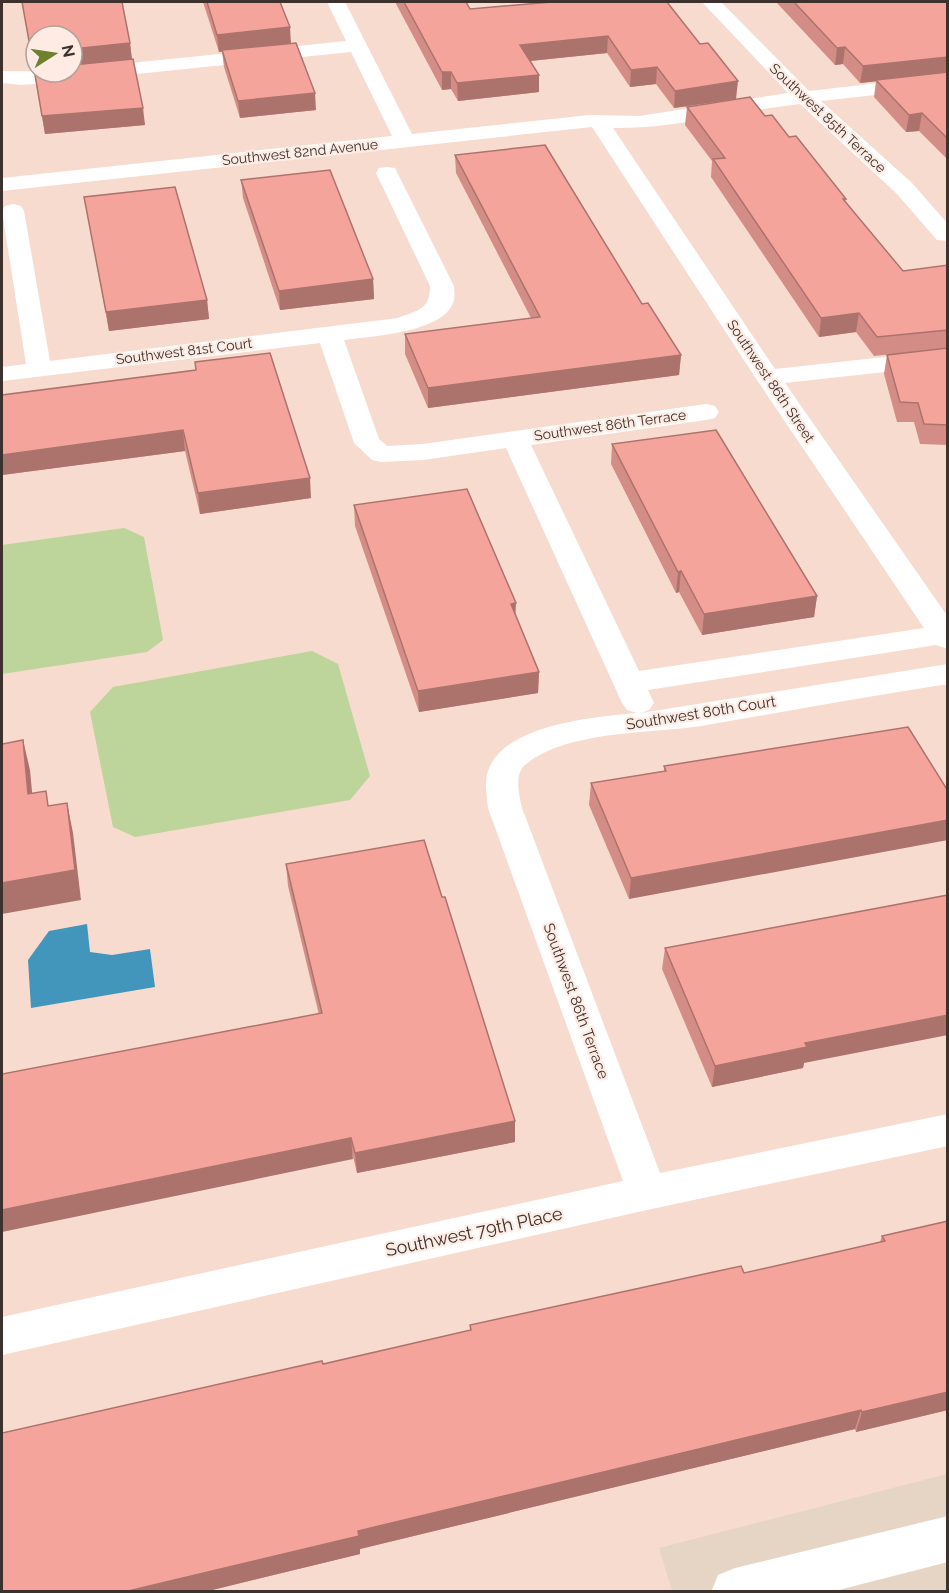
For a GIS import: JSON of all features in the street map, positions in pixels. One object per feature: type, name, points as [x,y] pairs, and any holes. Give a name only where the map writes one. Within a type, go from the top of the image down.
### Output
[{"type":"street","points":[[336,2],[405,141]]},
{"type":"street","name":"Southwest 85th Terrace","points":[[711,2],[779,74],[904,188],[945,235]]},
{"type":"street","points":[[2,77],[21,79],[49,77],[358,46]]},
{"type":"street","name":"Southwest 82nd Avenue","points":[[2,185],[598,121],[639,122],[713,113],[772,100],[948,81]]},
{"type":"street","name":"Southwest 86th Street","points":[[598,121],[768,377],[946,637]]},
{"type":"street","points":[[329,333],[403,325],[433,312],[442,301],[442,286],[387,173]]},
{"type":"street","points":[[13,211],[39,369]]},
{"type":"street","name":"Southwest 81st Court","points":[[2,374],[329,333]]},
{"type":"street","name":"Southwest 86th Terrace","points":[[329,333],[364,438],[375,452],[387,455],[423,452],[706,412]]},
{"type":"street","points":[[768,377],[948,357]]},
{"type":"street","name":"Southwest 86th Terrace","points":[[515,438],[647,723]]},
{"type":"street","points":[[629,682],[946,637]]},
{"type":"street","name":"Southwest 80th Court","points":[[505,808],[502,790],[504,771],[513,758],[524,750],[572,734],[948,674]]},
{"type":"street","name":"Southwest 86th Terrace","points":[[505,808],[647,1193]]},
{"type":"street","name":"Southwest 79th Place","points":[[2,1336],[647,1193],[948,1130]]},
{"type":"street","points":[[735,1592],[948,1539]]},
{"type":"shaded area","points":[[947,1474],[947,1591],[672,1591],[659,1548]]},
{"type":"green space","points":[[124,528],[144,537],[163,640],[147,652],[2,674],[2,545]]},
{"type":"green space","points":[[312,651],[338,664],[370,776],[350,800],[135,837],[113,827],[90,712],[113,687]]},
{"type":"water","points":[[87,924],[90,952],[112,955],[150,949],[155,987],[31,1008],[28,960],[49,931]]},
{"type":"building","points":[[22,2],[122,2],[130,43],[84,48],[84,24],[26,24]]},
{"type":"building","points":[[207,2],[280,2],[290,27],[217,35]]},
{"type":"building","points":[[404,2],[466,2],[470,9],[552,2],[667,2],[700,44],[708,43],[738,81],[675,91],[657,67],[631,70],[608,36],[520,45],[539,75],[457,83],[451,72],[442,72]]},
{"type":"building","points":[[794,2],[948,2],[948,57],[863,66],[845,47],[837,48]]},
{"type":"building","points":[[296,43],[315,93],[238,101],[222,50]]},
{"type":"building","points":[[133,59],[143,108],[42,116],[37,84],[84,84],[84,64]]},
{"type":"building","points":[[948,72],[948,139],[922,113],[909,115],[876,80]]},
{"type":"building","points":[[750,97],[765,116],[772,115],[789,137],[796,136],[846,199],[843,199],[903,271],[948,265],[948,330],[877,337],[859,313],[821,318],[713,159],[725,158],[687,107]]},
{"type":"building","points":[[545,145],[642,304],[648,303],[681,355],[428,388],[405,334],[540,317],[455,155]]},
{"type":"building","points":[[330,170],[373,279],[279,291],[241,180]]},
{"type":"building","points":[[175,187],[207,300],[106,312],[84,197]]},
{"type":"building","points":[[948,348],[948,425],[924,424],[918,403],[900,402],[887,355]]},
{"type":"building","points":[[270,353],[310,478],[198,493],[183,430],[2,455],[2,395],[196,370],[195,362]]},
{"type":"building","points":[[716,430],[817,596],[704,614],[681,571],[678,572],[612,444]]},
{"type":"building","points":[[467,489],[516,603],[511,604],[539,672],[418,691],[354,505]]},
{"type":"building","points":[[908,727],[948,791],[948,820],[631,878],[591,783],[666,771],[664,766]]},
{"type":"building","points":[[23,740],[28,794],[46,791],[48,806],[67,803],[75,870],[2,883],[2,744]]},
{"type":"building","points":[[424,840],[442,897],[445,897],[515,1121],[355,1153],[351,1138],[2,1210],[2,1074],[322,1013],[286,864]]},
{"type":"building","points":[[948,895],[948,1015],[805,1043],[807,1047],[715,1066],[665,948]]},
{"type":"building","points":[[948,1221],[948,1392],[862,1412],[861,1410],[358,1531],[359,1536],[124,1592],[2,1592],[2,1433],[322,1361],[323,1364],[471,1330],[470,1325],[741,1266],[744,1273],[885,1241],[882,1236]]}]
